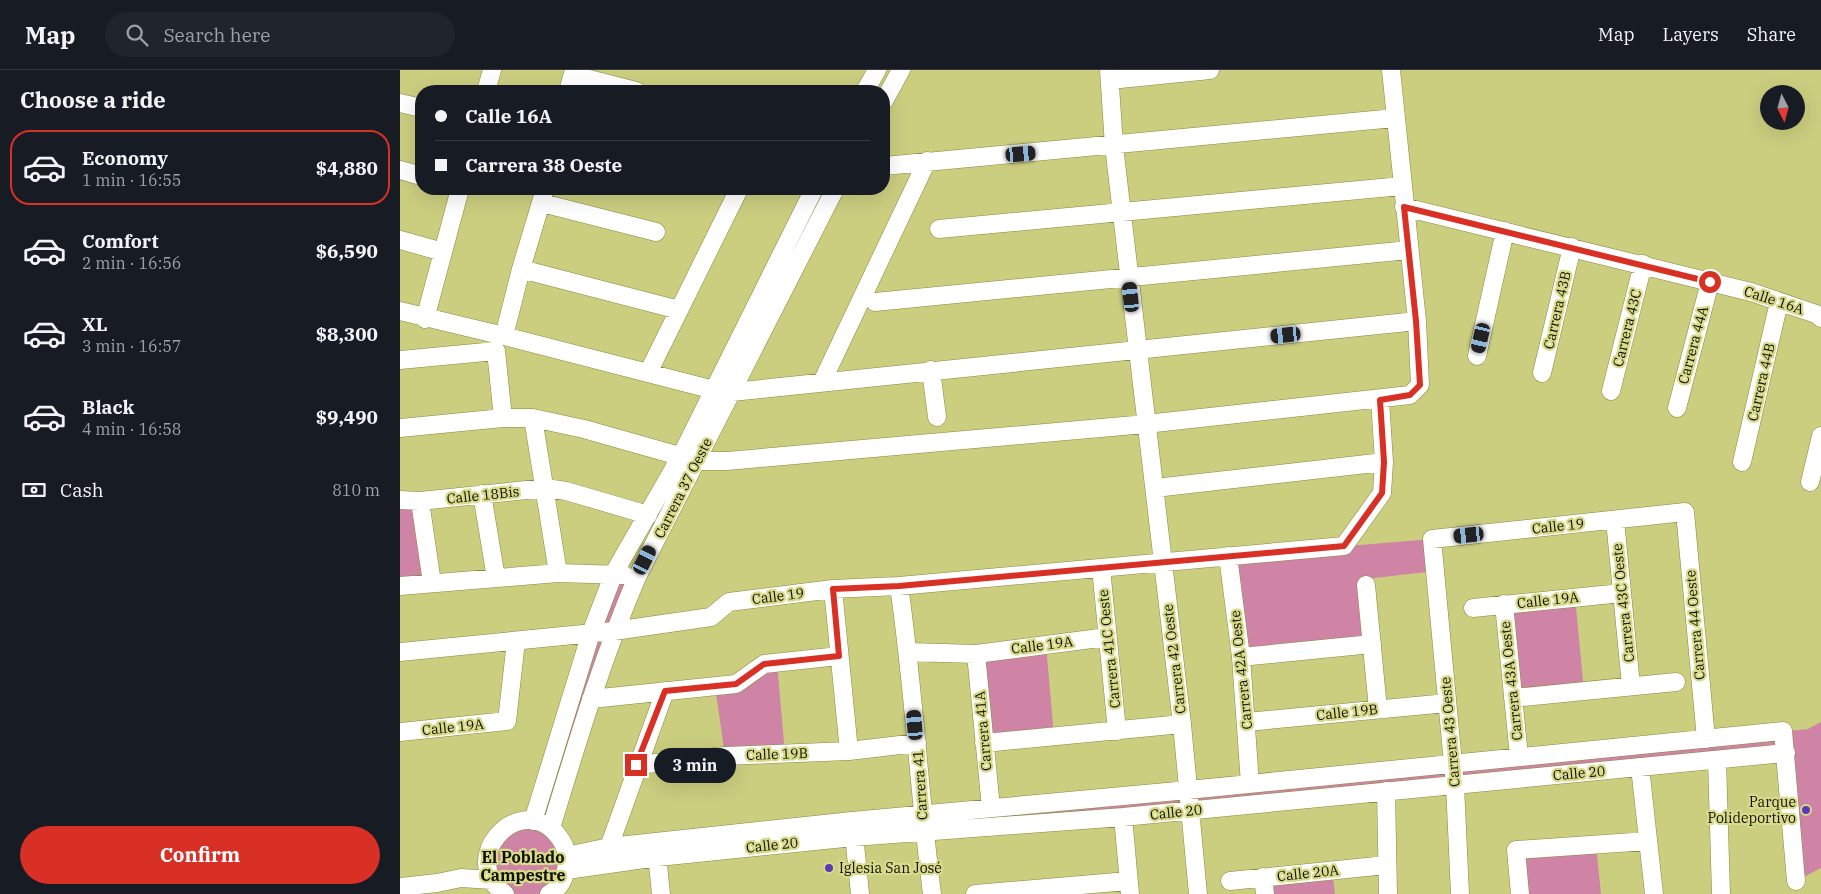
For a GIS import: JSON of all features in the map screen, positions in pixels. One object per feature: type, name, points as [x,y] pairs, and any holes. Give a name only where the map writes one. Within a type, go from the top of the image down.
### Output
[{"type":"street","points":[[488,85],[492,70]]},
{"type":"street","points":[[868,85],[877,70]]},
{"type":"street","points":[[890,90],[901,70]]},
{"type":"street","points":[[1110,75],[1210,70]]},
{"type":"street","points":[[400,428],[503,418],[533,418],[584,428],[689,459],[727,461],[1146,424],[1380,400],[1410,395],[1420,385],[1416,321],[1390,70]]},
{"type":"street","name":"Carrera 42 Oeste","points":[[1110,75],[1114,146],[1182,724],[1198,894]]},
{"type":"street","points":[[572,79],[604,85]]},
{"type":"street","points":[[400,102],[415,106]]},
{"type":"street","points":[[890,165],[1114,146],[1395,118]]},
{"type":"street","points":[[822,382],[927,161]]},
{"type":"street","points":[[400,170],[415,174]]},
{"type":"street","points":[[939,229],[1402,186]]},
{"type":"street","points":[[425,319],[458,195]]},
{"type":"street","points":[[648,373],[735,195]]},
{"type":"street","name":"Carrera 37 Oeste","points":[[551,828],[614,631],[689,459],[714,390],[811,195]]},
{"type":"street","name":"Carrera 37 Oeste","points":[[533,821],[591,633],[614,573],[648,515],[689,459],[732,392],[832,195]]},
{"type":"street","points":[[504,336],[521,269],[543,196],[656,232]]},
{"type":"street","name":"Calle 16A","points":[[1404,207],[1643,264],[1780,302],[1816,314],[1821,318]]},
{"type":"street","points":[[1477,356],[1505,231]]},
{"type":"street","points":[[400,240],[443,252]]},
{"type":"street","name":"Carrera 43B","points":[[1542,373],[1572,247]]},
{"type":"street","points":[[875,302],[1129,279],[1409,250]]},
{"type":"street","name":"Carrera 43C","points":[[1610,392],[1643,264]]},
{"type":"street","points":[[521,269],[679,310]]},
{"type":"street","name":"Carrera 44A","points":[[1677,408],[1710,282]]},
{"type":"street","name":"Carrera 44B","points":[[1742,462],[1780,302]]},
{"type":"street","points":[[400,311],[425,319],[504,336],[714,390]]},
{"type":"street","points":[[732,392],[1416,321]]},
{"type":"street","points":[[400,360],[496,351],[503,418]]},
{"type":"street","points":[[931,370],[937,417]]},
{"type":"street","name":"Calle 19","points":[[400,652],[614,631],[711,617],[729,602],[833,589],[899,586],[1344,546],[1382,493],[1384,462],[1380,400]]},
{"type":"street","points":[[533,418],[546,488],[558,573]]},
{"type":"street","points":[[1810,482],[1821,436]]},
{"type":"street","points":[[1155,488],[1384,462]]},
{"type":"street","name":"Calle 18Bis","points":[[400,500],[420,501],[546,488],[566,491],[648,515]]},
{"type":"street","points":[[482,494],[496,578]]},
{"type":"street","points":[[420,501],[432,583]]},
{"type":"street","name":"Calle 19","points":[[1432,539],[1685,512]]},
{"type":"street","name":"Carrera 44 Oeste","points":[[1685,512],[1706,739]]},
{"type":"street","name":"Carrera 43C Oeste","points":[[1615,520],[1631,686]]},
{"type":"street","name":"Carrera 43 Oeste","points":[[1432,539],[1455,785],[1460,894]]},
{"type":"street","name":"Carrera 42A Oeste","points":[[1228,556],[1241,657],[1250,784]]},
{"type":"street","name":"Carrera 41C Oeste","points":[[1101,568],[1116,730]]},
{"type":"street","points":[[400,586],[558,573],[614,573],[637,577]]},
{"type":"street","points":[[1366,585],[1378,709]]},
{"type":"street","name":"Carrera 41","points":[[899,586],[908,652],[923,823],[932,894]]},
{"type":"street","points":[[833,589],[849,751]]},
{"type":"street","name":"Calle 19A","points":[[1473,608],[1622,593]]},
{"type":"street","name":"Carrera 43A Oeste","points":[[1504,604],[1519,757]]},
{"type":"street","name":"Calle 19A","points":[[908,652],[976,654],[1107,637]]},
{"type":"street","name":"Calle 19A","points":[[400,732],[507,721],[516,641]]},
{"type":"street","points":[[1241,657],[1372,644]]},
{"type":"street","name":"Carrera 41A","points":[[976,654],[991,808]]},
{"type":"street","points":[[591,699],[736,684],[764,664],[839,656]]},
{"type":"street","points":[[1513,698],[1676,682]]},
{"type":"street","points":[[609,847],[636,765],[665,691]]},
{"type":"street","name":"Calle 19B","points":[[1247,722],[1447,703]]},
{"type":"street","points":[[984,743],[1182,724]]},
{"type":"street","name":"Calle 20","points":[[567,863],[657,849],[853,829],[923,823],[1123,817],[1786,753],[1783,731],[991,808],[923,823]]},
{"type":"street","name":"Calle 19B","points":[[636,765],[725,756],[849,751],[917,743]]},
{"type":"street","points":[[1786,753],[1796,881]]},
{"type":"street","points":[[1717,760],[1721,894]]},
{"type":"street","points":[[1640,767],[1654,894]]},
{"type":"street","points":[[1386,791],[1388,894]]},
{"type":"street","points":[[975,894],[1129,887],[1123,817]]},
{"type":"street","points":[[504,894],[492,880],[487,858],[490,846],[497,834],[508,826],[520,821],[533,821],[551,828],[560,837],[567,863],[561,882],[549,894]]},
{"type":"street","points":[[853,829],[860,894]]},
{"type":"street","points":[[1520,894],[1516,850],[1648,841]]},
{"type":"street","name":"Calle 20","points":[[567,863],[609,847],[657,849]]},
{"type":"street","points":[[657,849],[661,894]]},
{"type":"street","points":[[400,887],[435,889],[461,878],[487,858]]},
{"type":"street","name":"Calle 20A","points":[[1230,880],[1264,886],[1386,865]]},
{"type":"street","points":[[461,878],[492,880]]},
{"type":"shaded area","points":[[400,500],[420,501],[432,583],[400,586]]},
{"type":"shaded area","points":[[1432,539],[1435,571],[1366,579],[1372,644],[1241,657],[1228,556]]},
{"type":"shaded area","points":[[614,573],[637,577],[551,828],[567,856],[1808,729],[1821,722],[1821,868],[1796,881],[1786,754],[567,870],[549,894],[504,894],[490,846],[533,821]]},
{"type":"shaded area","points":[[1575,597],[1584,691],[1513,698],[1504,604]]},
{"type":"shaded area","points":[[1046,645],[1054,736],[984,743],[976,654]]},
{"type":"shaded area","points":[[777,663],[785,754],[725,756],[715,686]]},
{"type":"shaded area","points":[[1596,845],[1601,894],[1520,894],[1516,850]]},
{"type":"shaded area","points":[[1332,870],[1335,894],[1265,894],[1263,877]]},
{"type":"place","name":"Parque Polideportivo","points":[[1806,810]]},
{"type":"place","name":"Iglesia San José","points":[[829,868]]},
{"type":"district","name":"El Poblado Campestre","points":[[523,866]]},
{"type":"route","points":[[636,765],[665,691],[736,684],[764,664],[839,656],[833,589],[899,586],[1344,546],[1382,493],[1384,462],[1380,400],[1410,395],[1420,385],[1416,321],[1404,207],[1710,282]]}]
